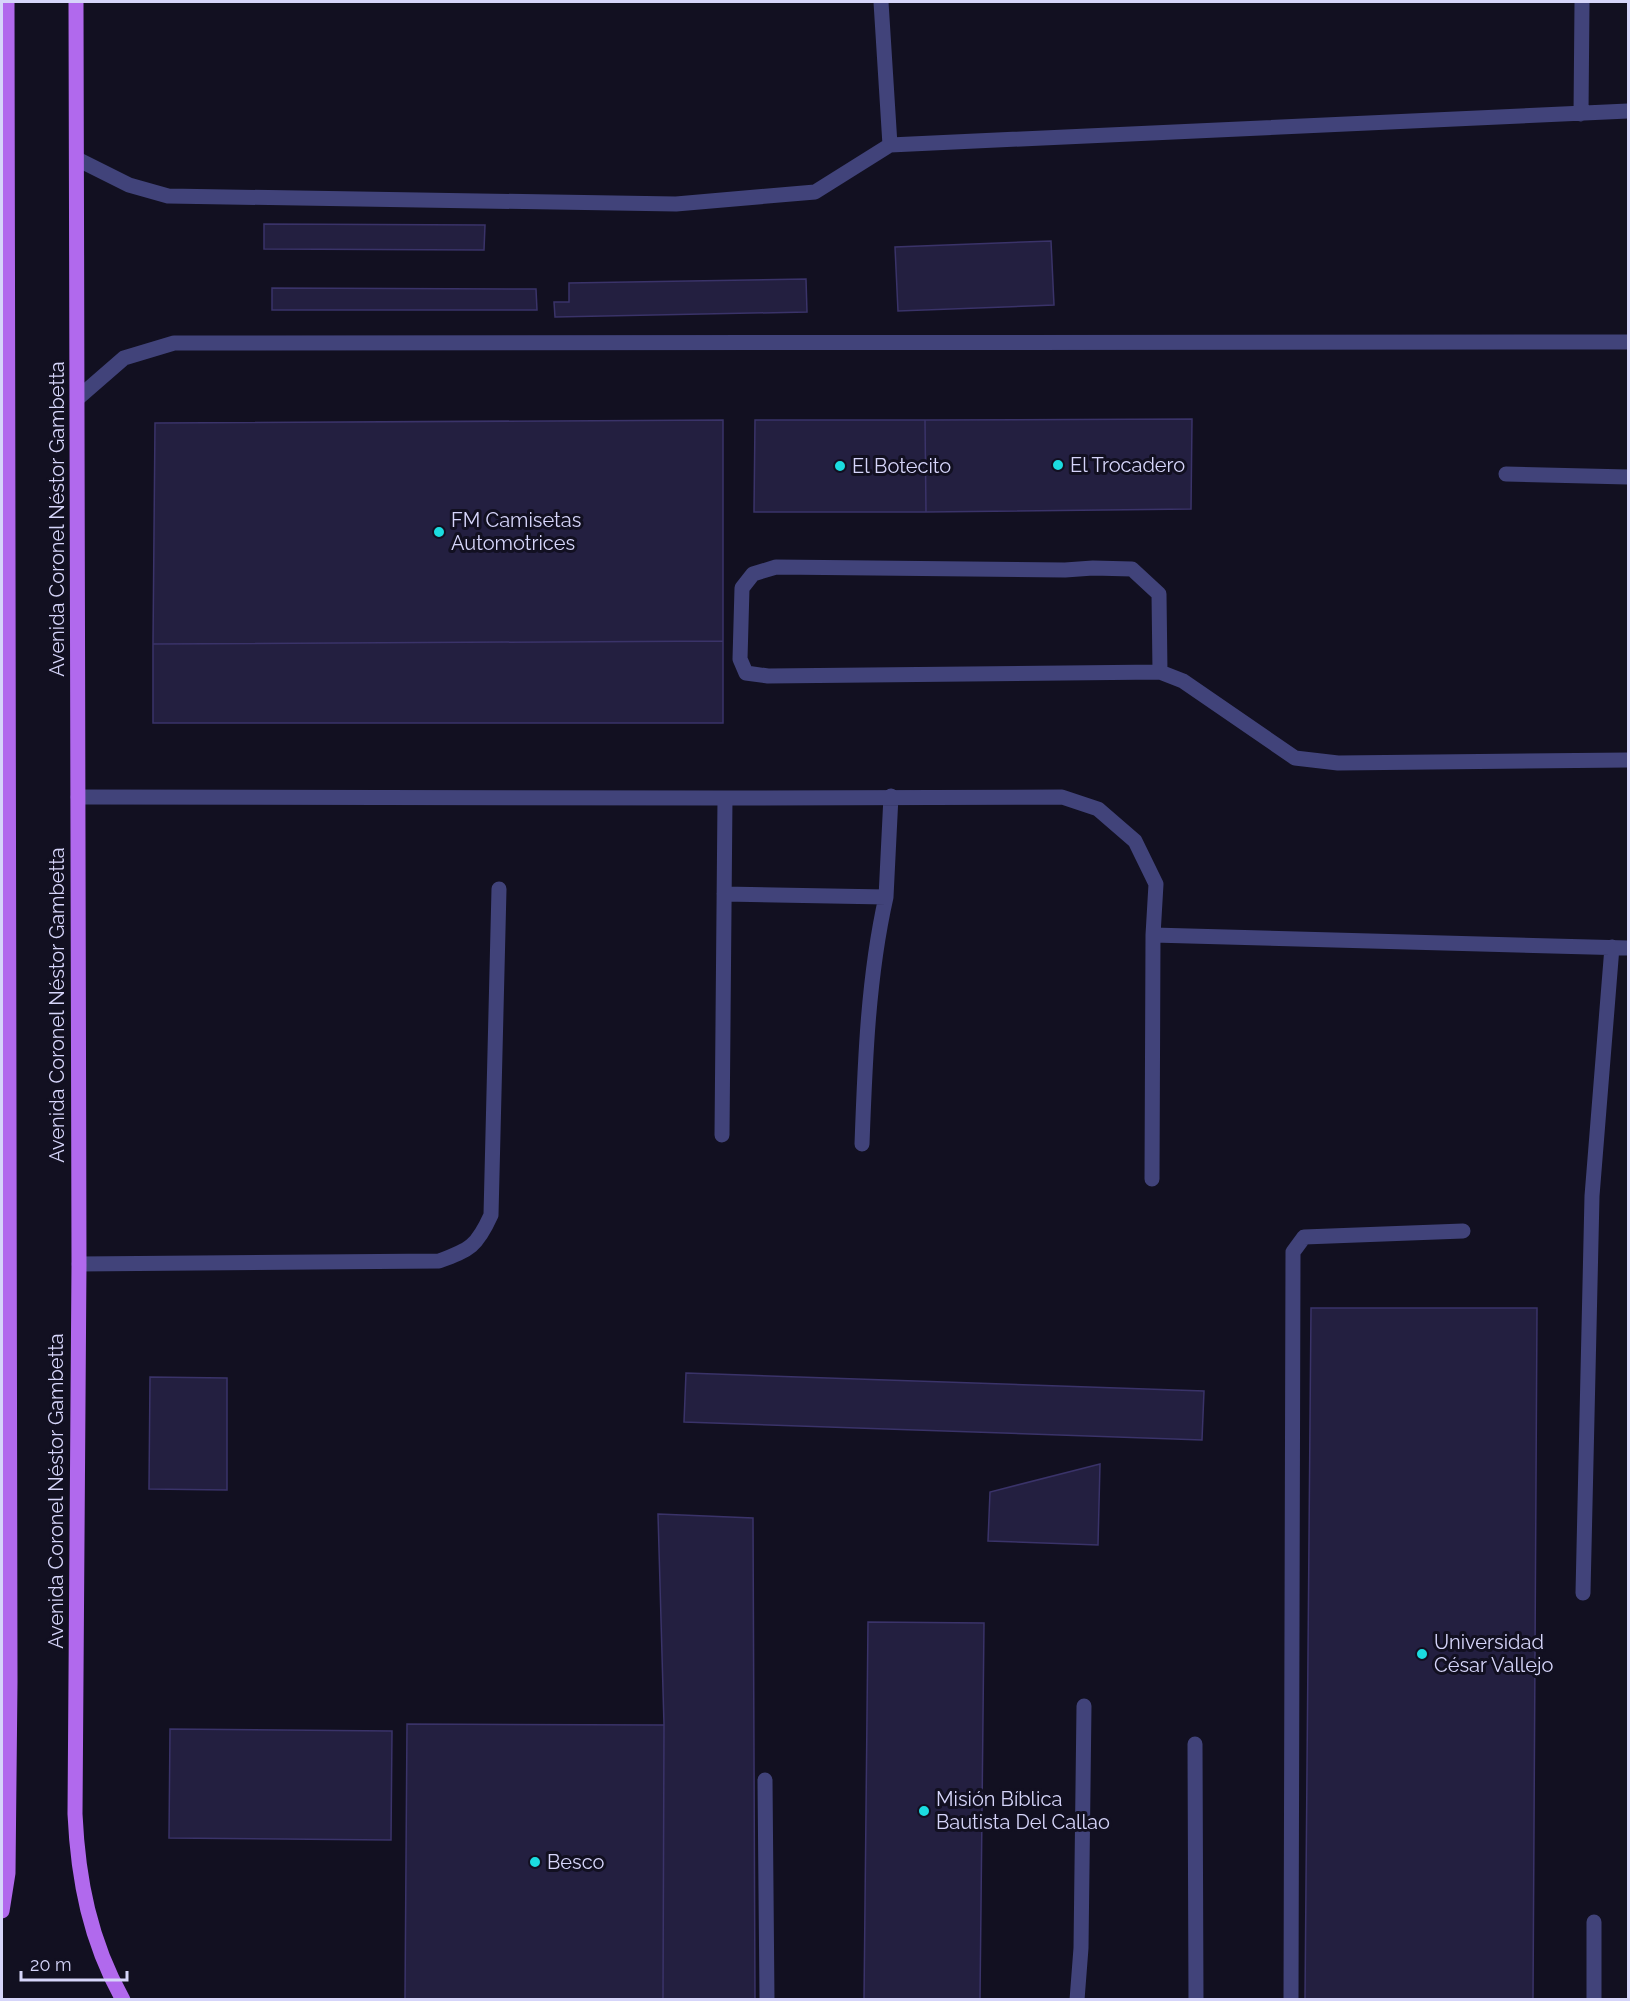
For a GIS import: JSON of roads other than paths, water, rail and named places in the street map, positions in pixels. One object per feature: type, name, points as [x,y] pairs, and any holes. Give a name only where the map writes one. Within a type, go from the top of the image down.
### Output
[{"type":"main road","points":[[2,1911],[8,1874],[5,1549],[4,396],[7,2]]},
{"type":"main road","name":"Avenida Coronel Néstor Gambetta","points":[[76,2],[79,1264],[76,1858],[95,1940],[123,2000]]},
{"type":"lane","points":[[881,2],[890,145]]},
{"type":"lane","points":[[1581,114],[1582,2]]},
{"type":"lane","points":[[77,159],[129,185],[168,196],[676,204],[815,192],[890,145],[1629,111]]},
{"type":"lane","points":[[78,398],[124,358],[174,343],[1629,342]]},
{"type":"lane","points":[[1506,474],[1629,477]]},
{"type":"lane","points":[[1160,672],[1159,594],[1132,569],[776,567],[753,574],[742,588],[740,659],[746,673],[780,676],[1160,672],[1183,681],[1295,758],[1338,763],[1629,760]]},
{"type":"lane","points":[[862,1144],[866,1051],[879,930],[886,897],[891,796]]},
{"type":"lane","points":[[78,797],[1062,796],[1098,808],[1135,841],[1155,884],[1152,1179]]},
{"type":"lane","points":[[722,1135],[725,798]]},
{"type":"lane","points":[[79,1264],[439,1261],[462,1253],[481,1237],[490,1215],[499,890]]},
{"type":"lane","points":[[724,894],[886,897]]},
{"type":"lane","points":[[1153,935],[1629,948]]},
{"type":"lane","points":[[1583,1593],[1592,1196],[1612,947]]},
{"type":"lane","points":[[1291,2000],[1293,1252],[1304,1237],[1463,1231]]},
{"type":"lane","points":[[1077,2000],[1081,1948],[1084,1706]]},
{"type":"lane","points":[[1195,1744],[1196,2000]]},
{"type":"lane","points":[[765,1780],[767,2000]]},
{"type":"lane","points":[[1594,1922],[1594,2000]]},
{"type":"place","name":"El Trocadero","points":[[1058,465]]},
{"type":"place","name":"El Botecito","points":[[840,466]]},
{"type":"place","name":"FM Camisetas Automotrices","points":[[439,532]]},
{"type":"place","name":"Universidad César Vallejo","points":[[1422,1654]]},
{"type":"place","name":"Misión Bíblica Bautista Del Callao","points":[[924,1811]]},
{"type":"place","name":"Besco","points":[[535,1862]]}]
